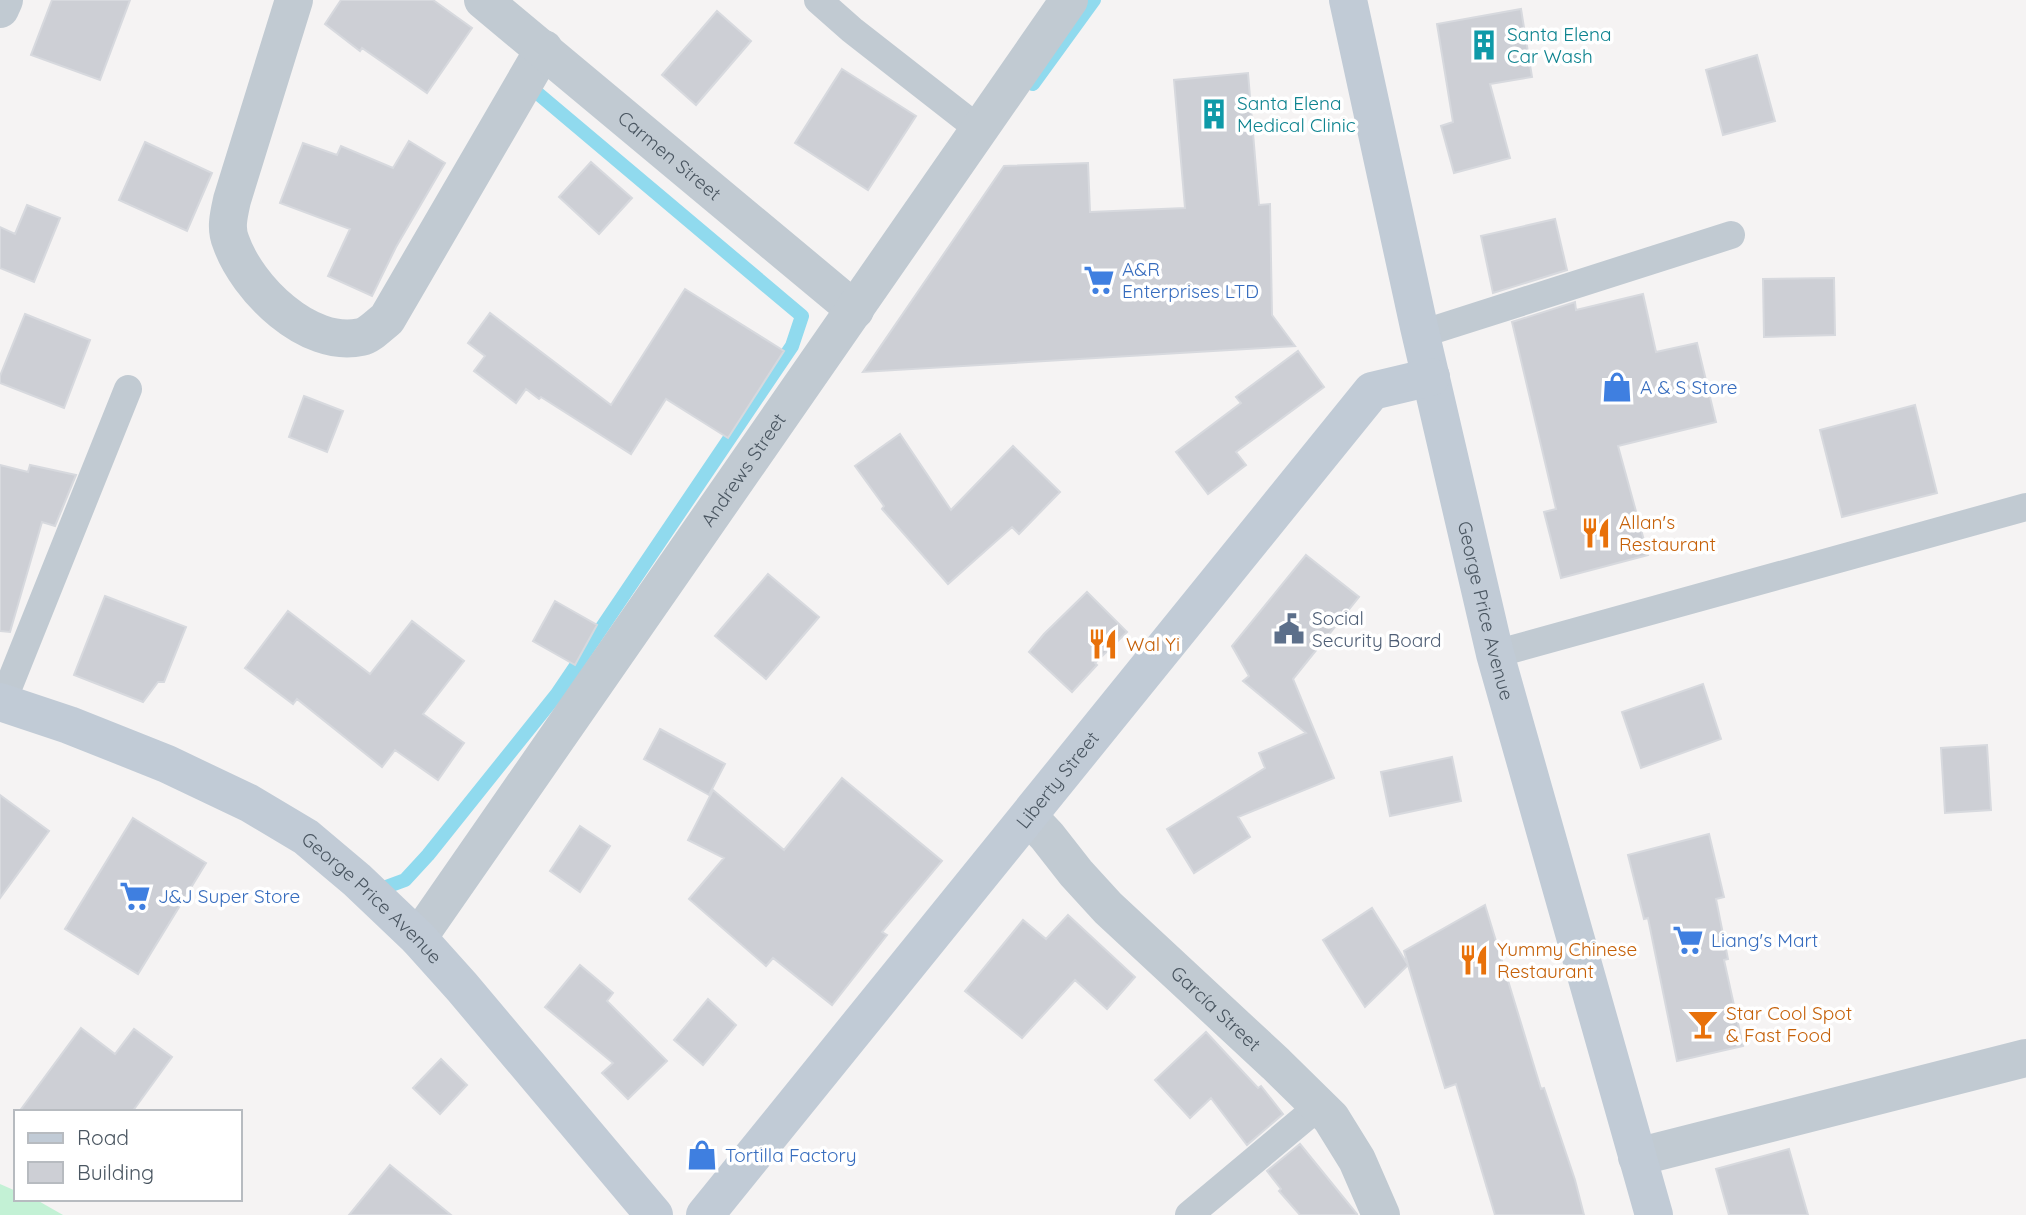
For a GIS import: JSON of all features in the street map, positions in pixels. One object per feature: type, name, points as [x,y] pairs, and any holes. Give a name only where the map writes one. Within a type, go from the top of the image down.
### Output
[{"type":"main road","name":"George Price Avenue","points":[[1348,0],[1495,654],[1654,1215]]},
{"type":"main road","name":"Liberty Street","points":[[705,1215],[1372,391],[1431,377]]},
{"type":"main road","name":"George Price Avenue","points":[[1,702],[69,725],[167,764],[249,803],[306,837],[357,880],[418,938],[654,1215]]},
{"type":"street","points":[[0,9],[4,0]]},
{"type":"street","points":[[294,0],[227,223],[230,242],[246,271],[274,306],[307,329],[339,340],[364,337],[387,318],[544,49]]},
{"type":"street","name":"Carmen Street","points":[[483,0],[855,310]]},
{"type":"street","name":"Andrews Street","points":[[418,938],[1069,0]]},
{"type":"street","name":"García Street","points":[[1029,817],[1108,908],[1276,1063],[1331,1118],[1357,1160],[1381,1215]]},
{"type":"street","points":[[1637,1157],[2026,1058]]},
{"type":"lane","points":[[818,0],[852,30],[980,130]]},
{"type":"lane","points":[[1421,334],[1731,235]]},
{"type":"lane","points":[[1,702],[128,389]]},
{"type":"lane","points":[[1495,654],[2026,507]]},
{"type":"lane","points":[[1189,1215],[1319,1107]]},
{"type":"green space","points":[[0,1184],[14,1190],[14,1201],[38,1201],[63,1215],[0,1215]]},
{"type":"building","points":[[52,0],[130,0],[100,80],[31,55]]},
{"type":"building","points":[[341,0],[433,0],[472,28],[427,93],[362,48],[360,51],[325,24]]},
{"type":"building","points":[[1521,9],[1532,77],[1490,84],[1510,158],[1454,173],[1441,126],[1453,122],[1437,24]]},
{"type":"building","points":[[717,11],[751,41],[696,105],[662,75]]},
{"type":"building","points":[[1757,55],[1775,121],[1723,135],[1706,70]]},
{"type":"building","points":[[842,69],[916,116],[868,190],[795,143]]},
{"type":"building","name":"A&R Enterprises LTD","points":[[1248,73],[1259,205],[1270,204],[1272,315],[1295,346],[863,372],[1004,166],[1088,163],[1090,212],[1185,208],[1174,80]]},
{"type":"building","points":[[409,141],[445,163],[396,247],[372,296],[328,276],[350,229],[280,203],[303,143],[337,155],[341,146],[393,168]]},
{"type":"building","points":[[145,142],[212,173],[187,231],[119,200]]},
{"type":"building","points":[[591,162],[632,198],[599,234],[559,197]]},
{"type":"building","points":[[27,205],[60,218],[34,282],[0,268],[0,227],[15,234]]},
{"type":"building","points":[[1555,219],[1567,270],[1493,293],[1481,236]]},
{"type":"building","points":[[1834,278],[1835,335],[1764,337],[1763,279]]},
{"type":"building","points":[[685,289],[784,351],[728,438],[666,399],[631,454],[526,389],[516,403],[474,371],[485,356],[468,343],[490,313],[611,405]]},
{"type":"building","name":"A & S Store","points":[[1643,294],[1656,352],[1697,343],[1716,422],[1618,446],[1648,555],[1561,578],[1544,512],[1556,509],[1512,322],[1575,302],[1576,310]]},
{"type":"building","points":[[25,314],[90,340],[64,408],[0,383],[0,376]]},
{"type":"building","points":[[1298,351],[1324,387],[1236,452],[1246,465],[1208,494],[1176,452],[1241,403],[1236,397]]},
{"type":"building","points":[[304,396],[343,411],[327,452],[289,437]]},
{"type":"building","points":[[1915,405],[1937,493],[1842,517],[1820,430]]},
{"type":"building","points":[[900,434],[951,510],[1013,446],[1060,492],[1019,534],[1012,527],[948,584],[882,509],[884,506],[855,466]]},
{"type":"building","points":[[0,465],[28,472],[30,465],[76,475],[55,526],[42,522],[10,632],[0,631]]},
{"type":"building","points":[[1306,555],[1359,597],[1293,679],[1334,778],[1238,817],[1250,837],[1194,873],[1167,829],[1265,768],[1259,753],[1306,733],[1243,681],[1249,676],[1232,646]]},
{"type":"building","points":[[768,574],[819,617],[766,679],[715,636]]},
{"type":"building","points":[[1087,592],[1127,632],[1095,663],[1097,665],[1072,692],[1029,652]]},
{"type":"building","points":[[105,596],[186,627],[164,682],[158,682],[143,702],[74,675]]},
{"type":"building","points":[[555,601],[597,625],[575,665],[533,641]]},
{"type":"building","points":[[288,611],[370,674],[412,621],[464,661],[423,714],[464,743],[438,780],[395,750],[382,767],[297,699],[293,704],[245,668]]},
{"type":"building","points":[[1703,684],[1721,739],[1641,768],[1622,712]]},
{"type":"building","points":[[660,729],[725,764],[709,795],[644,759]]},
{"type":"building","points":[[1987,745],[1991,810],[1945,813],[1941,748]]},
{"type":"building","points":[[1452,757],[1461,801],[1390,816],[1381,772]]},
{"type":"building","points":[[842,778],[942,861],[882,932],[887,935],[832,1005],[773,958],[766,966],[689,899],[724,858],[688,840],[713,790],[784,850]]},
{"type":"building","points":[[0,795],[49,831],[0,898]]},
{"type":"building","name":"J&J Super Store","points":[[133,818],[206,863],[138,974],[65,929]]},
{"type":"building","points":[[580,826],[610,846],[580,892],[550,871]]},
{"type":"building","points":[[1709,834],[1724,897],[1716,899],[1728,959],[1724,960],[1743,1046],[1677,1061],[1648,918],[1644,919],[1628,855]]},
{"type":"building","points":[[1485,905],[1541,1089],[1544,1088],[1584,1215],[1495,1215],[1456,1084],[1445,1088],[1404,951]]},
{"type":"building","points":[[1372,908],[1408,965],[1365,1007],[1323,940]]},
{"type":"building","points":[[1068,915],[1135,977],[1107,1009],[1075,980],[1022,1038],[965,991],[1023,920],[1046,939]]},
{"type":"building","points":[[580,965],[613,993],[607,1001],[667,1061],[628,1099],[602,1073],[613,1063],[545,1007]]},
{"type":"building","points":[[708,999],[736,1025],[703,1065],[674,1040]]},
{"type":"building","points":[[81,1028],[115,1054],[134,1029],[172,1057],[133,1110],[20,1110]]},
{"type":"building","points":[[1206,1032],[1258,1088],[1261,1086],[1283,1114],[1247,1145],[1211,1098],[1190,1118],[1155,1080]]},
{"type":"building","points":[[441,1059],[467,1085],[440,1114],[413,1088]]},
{"type":"building","points":[[1300,1144],[1357,1215],[1300,1215],[1279,1191],[1281,1189],[1267,1171]]},
{"type":"building","points":[[1789,1149],[1808,1215],[1729,1215],[1716,1169]]},
{"type":"building","points":[[390,1165],[451,1215],[349,1215]]},
{"type":"waterway","points":[[1033,84],[1094,0]]},
{"type":"waterway","points":[[386,887],[405,880],[428,855],[557,694],[792,346],[802,316],[529,86]]},
{"type":"place","name":"Santa Elena Car Wash","points":[[1484,45]]},
{"type":"place","name":"Santa Elena Medical Clinic","points":[[1214,114]]},
{"type":"place","name":"A&R Enterprises LTD","points":[[1099,280]]},
{"type":"place","name":"A & S Store","points":[[1617,387]]},
{"type":"place","name":"Allan's Restaurant","points":[[1596,533]]},
{"type":"place","name":"Social Security Board","points":[[1289,629]]},
{"type":"place","name":"Wal Yi","points":[[1103,644]]},
{"type":"place","name":"J&J Super Store","points":[[135,896]]},
{"type":"place","name":"Liang's Mart","points":[[1688,940]]},
{"type":"place","name":"Yummy Chinese Restaurant","points":[[1474,960]]},
{"type":"place","name":"Star Cool Spot & Fast Food","points":[[1703,1024]]},
{"type":"place","name":"Tortilla Factory","points":[[702,1155]]}]
